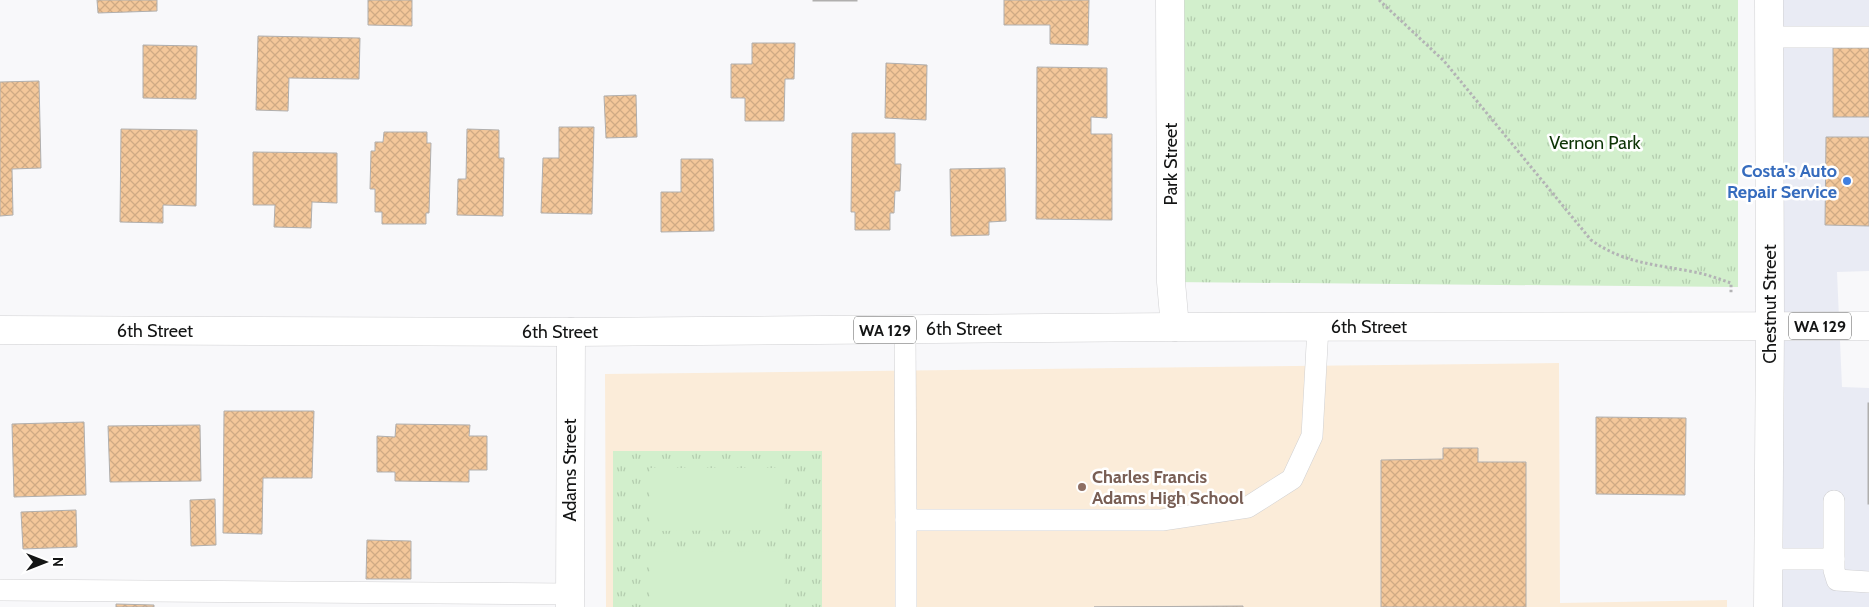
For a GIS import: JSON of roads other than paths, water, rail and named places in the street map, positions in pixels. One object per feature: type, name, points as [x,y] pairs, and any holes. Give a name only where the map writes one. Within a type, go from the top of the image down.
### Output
[{"type":"main road","name":"Park Street","points":[[1170,0],[1171,282],[1175,328]]},
{"type":"main road","name":"Chestnut Street","points":[[1768,607],[1770,326],[1769,0]]},
{"type":"main road","name":"6th Street","points":[[0,330],[571,332],[1318,327],[1869,326]]},
{"type":"main road","name":"Adams Street","points":[[570,601],[571,332]]},
{"type":"lane","points":[[1769,37],[1869,37]]},
{"type":"lane","points":[[906,520],[1162,520],[1248,507],[1292,479],[1312,436],[1318,327]]},
{"type":"lane","points":[[905,330],[906,607]]},
{"type":"lane","points":[[1834,501],[1834,559],[1837,580],[1869,582]]},
{"type":"lane","points":[[1768,559],[1834,559]]},
{"type":"lane","points":[[0,590],[570,601]]},
{"type":"place","name":"Costa's Auto Repair Service","points":[[1847,181]]},
{"type":"place","name":"Charles Francis Adams High School","points":[[1082,487]]},
{"type":"park label","name":"Vernon Park","points":[[1595,143]]}]
